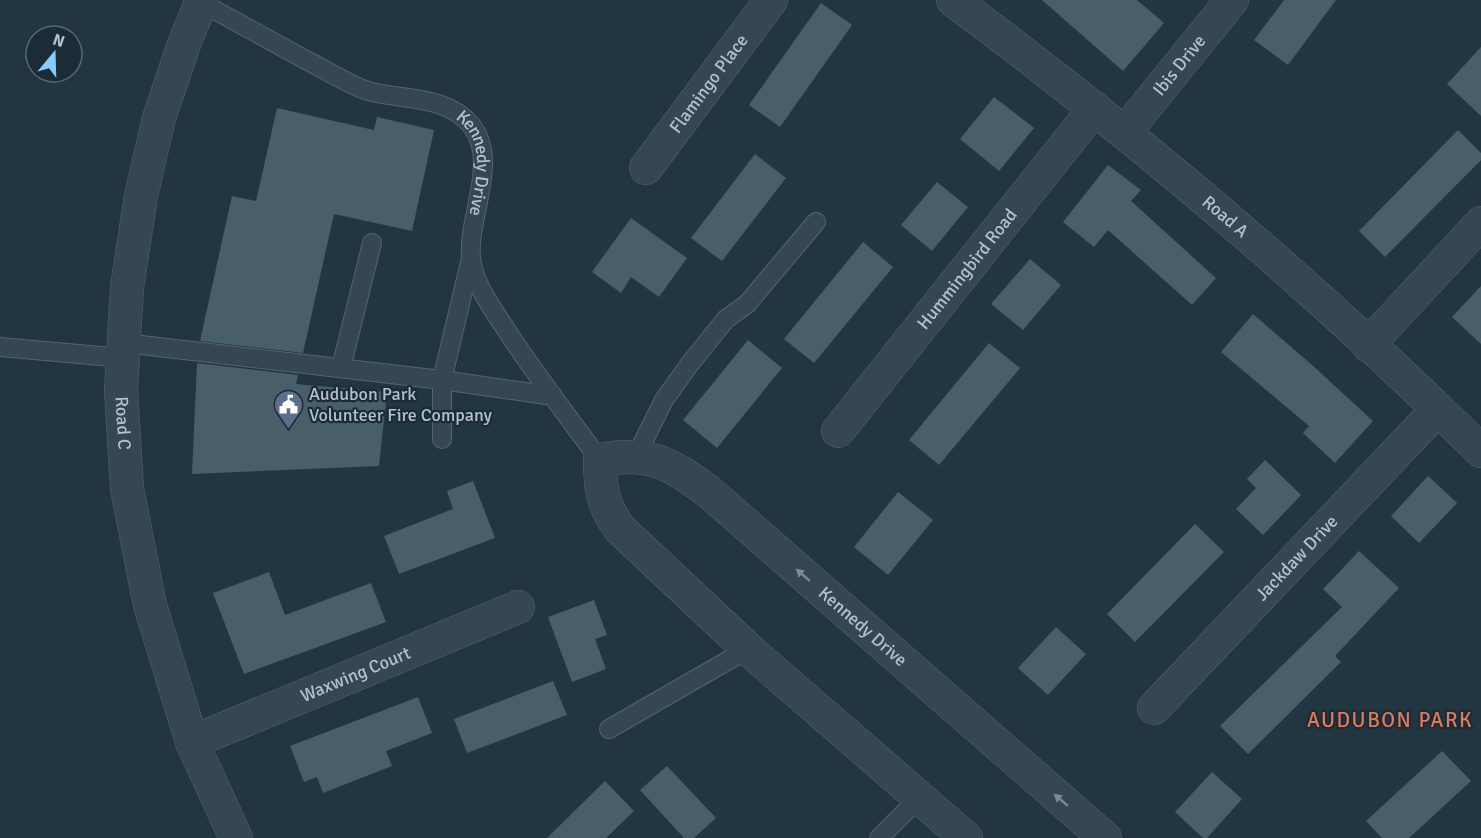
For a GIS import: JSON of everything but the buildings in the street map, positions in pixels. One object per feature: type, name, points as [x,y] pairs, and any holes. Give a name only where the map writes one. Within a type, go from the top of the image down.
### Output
[{"type":"street","name":"Flamingo Place","points":[[646,168],[771,0]]},
{"type":"street","name":"Road A","points":[[953,0],[1095,108],[1243,231],[1481,451]]},
{"type":"street","name":"Ibis Drive","points":[[1125,132],[1232,0]]},
{"type":"street","name":"Road C","points":[[201,1],[159,118],[144,185],[127,287],[121,390],[127,489],[150,605],[192,742],[226,835]]},
{"type":"street","name":"Hummingbird Road","points":[[837,431],[1095,108]]},
{"type":"street","points":[[1368,345],[1481,223]]},
{"type":"street","name":"Jackdaw Drive","points":[[1154,708],[1438,409]]},
{"type":"street","name":"Kennedy Drive","points":[[600,460],[621,456],[656,460],[682,472],[710,492],[1105,838]]},
{"type":"street","points":[[600,460],[603,498],[609,514],[620,529],[748,649],[966,838]]},
{"type":"street","name":"Waxwing Court","points":[[192,742],[518,606]]},
{"type":"lane","name":"Kennedy Drive","points":[[201,1],[345,81],[376,92],[433,103],[453,111],[471,125],[480,142],[483,161],[471,258],[485,297],[535,374],[600,460]]},
{"type":"lane","points":[[636,456],[664,400],[689,365],[726,319],[747,304],[816,222]]},
{"type":"lane","points":[[341,368],[372,243]]},
{"type":"lane","points":[[442,439],[442,380],[471,258]]},
{"type":"lane","points":[[0,347],[124,350],[341,368],[552,396]]},
{"type":"lane","points":[[609,729],[748,649]]},
{"type":"lane","points":[[879,838],[919,798]]},
{"type":"place","name":"Audubon Park Volunteer Fire Company","points":[[288,430]]},
{"type":"district","name":"AUDUBON PARK","points":[[1390,720]]}]
